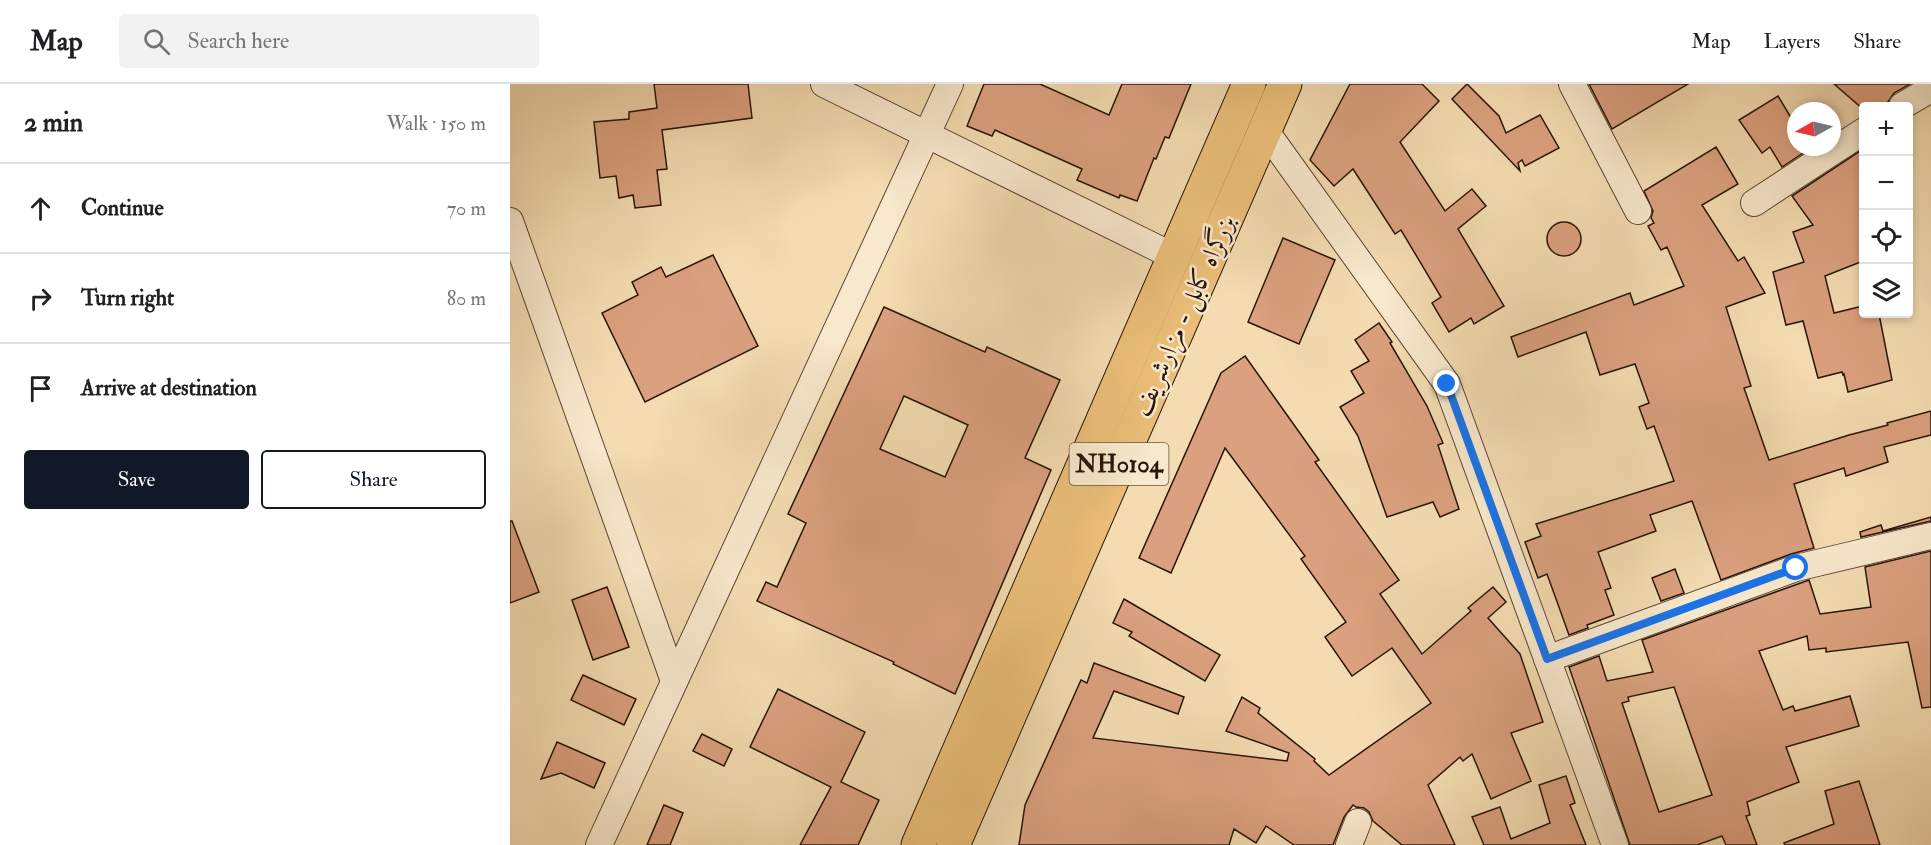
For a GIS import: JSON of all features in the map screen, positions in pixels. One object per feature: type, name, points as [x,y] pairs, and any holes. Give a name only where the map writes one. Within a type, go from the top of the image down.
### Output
[{"type":"highway","name":"بزرگراه کابل - مزارشریف","points":[[918,845],[1249,84]]},
{"type":"highway","name":"بزرگراه کابل - مزارشریف","points":[[953,845],[1285,84]]},
{"type":"street","points":[[824,84],[1173,256]]},
{"type":"street","points":[[599,845],[950,84]]},
{"type":"street","points":[[1572,84],[1638,211]]},
{"type":"street","points":[[1909,102],[1931,89]]},
{"type":"street","points":[[1265,130],[1447,384],[1615,845]]},
{"type":"street","points":[[1754,203],[1859,133]]},
{"type":"street","points":[[510,220],[674,681]]},
{"type":"street","points":[[1547,659],[1796,568],[1931,536]]},
{"type":"building","points":[[654,84],[748,84],[752,118],[662,130],[667,169],[657,170],[661,205],[635,208],[633,195],[619,198],[616,176],[600,178],[594,122],[629,119],[629,112],[657,108]]},
{"type":"building","points":[[984,84],[1040,84],[1109,115],[1122,84],[1191,84],[1169,138],[1165,137],[1156,159],[1154,158],[1137,201],[1120,195],[1119,198],[1077,180],[1082,169],[995,130],[992,136],[967,126]]},
{"type":"building","points":[[1350,84],[1422,84],[1439,101],[1400,142],[1445,211],[1472,189],[1486,206],[1458,229],[1504,306],[1474,324],[1471,318],[1449,332],[1432,303],[1441,297],[1401,230],[1395,234],[1353,169],[1334,186],[1310,160]]},
{"type":"building","points":[[1467,84],[1499,116],[1506,133],[1540,115],[1559,148],[1525,166],[1522,160],[1518,163],[1520,171],[1452,99]]},
{"type":"building","points":[[1589,84],[1688,84],[1612,129]]},
{"type":"building","points":[[1834,84],[1910,84],[1894,93],[1888,102],[1859,102],[1859,106]]},
{"type":"building","points":[[1778,96],[1787,111],[1787,156],[1798,156],[1782,167],[1770,147],[1762,153],[1739,120]]},
{"type":"building","points":[[1716,147],[1738,184],[1702,205],[1738,261],[1744,257],[1765,293],[1726,307],[1751,386],[1744,388],[1769,460],[1931,411],[1931,435],[1884,447],[1888,462],[1846,476],[1844,468],[1794,484],[1814,548],[1791,554],[1721,580],[1692,501],[1650,515],[1656,531],[1598,552],[1611,588],[1605,590],[1614,615],[1587,625],[1588,628],[1569,635],[1547,574],[1538,578],[1525,542],[1541,536],[1536,524],[1674,481],[1654,426],[1647,429],[1639,407],[1649,403],[1635,364],[1600,375],[1586,332],[1518,357],[1511,337],[1630,293],[1634,305],[1684,286],[1667,247],[1661,250],[1648,226],[1654,223],[1651,218],[1653,211],[1644,191]]},
{"type":"building","points":[[1859,152],[1859,263],[1825,276],[1834,313],[1859,307],[1859,318],[1880,318],[1892,380],[1848,392],[1842,372],[1818,378],[1803,321],[1786,325],[1773,272],[1804,262],[1793,232],[1813,225],[1792,196]]},
{"type":"building","points":[[1564,222],[1576,227],[1581,239],[1576,251],[1564,256],[1552,251],[1547,239],[1552,227]]},
{"type":"building","points":[[1283,238],[1335,260],[1299,344],[1248,322]]},
{"type":"building","points":[[713,255],[758,346],[645,402],[602,313],[638,295],[632,282],[661,267],[666,277]]},
{"type":"building","points":[[884,307],[985,352],[987,347],[1060,380],[1025,458],[1051,470],[955,694],[893,664],[894,662],[757,601],[766,582],[777,587],[806,523],[788,514]],"holes":[[[904,396],[968,425],[945,477],[880,449]]]},
{"type":"building","points":[[1379,323],[1427,406],[1443,443],[1438,445],[1459,509],[1440,517],[1433,502],[1387,517],[1358,436],[1340,407],[1364,393],[1351,371],[1369,361],[1355,340]]},
{"type":"building","points":[[1245,356],[1319,460],[1315,462],[1399,580],[1380,594],[1422,654],[1471,611],[1468,608],[1493,587],[1506,602],[1488,618],[1520,654],[1543,722],[1511,733],[1531,781],[1491,799],[1472,754],[1463,761],[1460,757],[1428,785],[1455,845],[1402,845],[1373,821],[1369,812],[1353,805],[1344,817],[1333,845],[1294,845],[1266,826],[1256,843],[1234,829],[1229,845],[1019,845],[1025,805],[1081,680],[1087,683],[1094,663],[1184,697],[1178,714],[1114,691],[1093,738],[1287,761],[1289,753],[1226,731],[1242,697],[1260,708],[1258,713],[1315,759],[1314,761],[1329,775],[1431,703],[1392,648],[1352,676],[1325,637],[1346,622],[1301,559],[1305,556],[1225,448],[1171,573],[1139,558],[1221,373]]},
{"type":"building","points":[[1931,517],[1931,521],[1861,537],[1860,532],[1881,525],[1883,531]]},
{"type":"building","points":[[510,521],[512,521],[539,592],[510,603]]},
{"type":"building","points":[[1931,551],[1931,707],[1922,708],[1908,642],[1826,652],[1826,648],[1809,650],[1807,636],[1759,651],[1783,710],[1793,706],[1795,711],[1850,696],[1859,726],[1786,747],[1799,782],[1747,802],[1750,815],[1746,816],[1757,845],[1726,845],[1722,836],[1697,845],[1630,845],[1569,667],[1599,656],[1607,681],[1653,672],[1642,640],[1809,580],[1820,614],[1871,607],[1865,567]],"holes":[[[1674,687],[1712,795],[1659,812],[1622,703],[1629,701],[1628,697]]]},
{"type":"building","points":[[1675,569],[1684,593],[1661,601],[1652,578]]},
{"type":"building","points":[[607,587],[629,647],[593,660],[572,600]]},
{"type":"building","points":[[1124,599],[1220,655],[1205,681],[1129,636],[1132,632],[1113,623]]},
{"type":"building","points":[[583,675],[636,699],[624,725],[571,700]]},
{"type":"building","points":[[778,689],[865,732],[841,782],[879,800],[858,845],[800,845],[831,787],[750,747]]},
{"type":"building","points":[[702,734],[732,749],[724,766],[693,751]]},
{"type":"building","points":[[557,742],[605,763],[594,788],[561,773],[541,779]]},
{"type":"building","points":[[1566,776],[1575,803],[1570,805],[1586,845],[1484,845],[1472,817],[1500,807],[1511,839],[1550,823],[1539,785]]},
{"type":"building","points":[[1859,781],[1880,845],[1785,845],[1784,843],[1834,824],[1825,791]]},
{"type":"building","points":[[664,805],[683,813],[670,845],[647,845]]},
{"type":"route","points":[[1447,384],[1547,659],[1796,568]]}]
